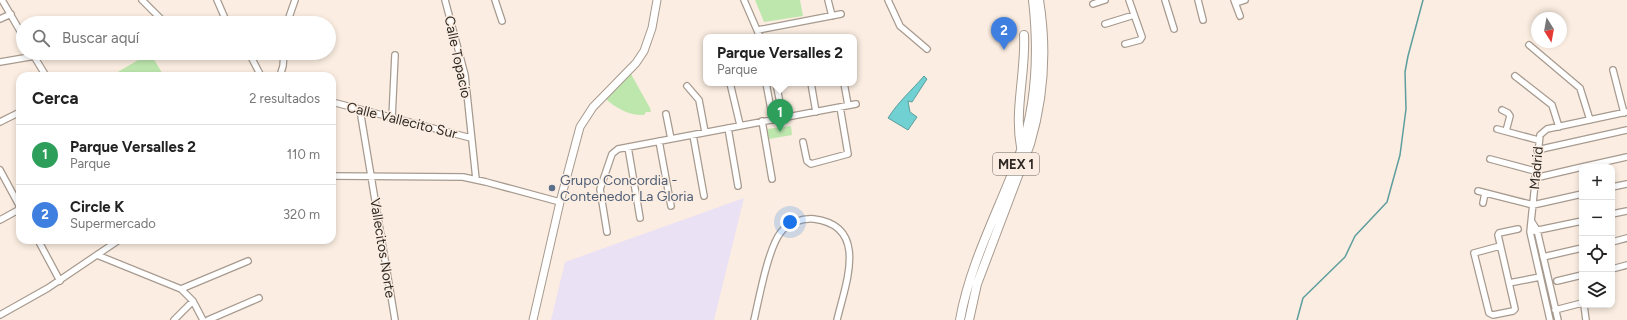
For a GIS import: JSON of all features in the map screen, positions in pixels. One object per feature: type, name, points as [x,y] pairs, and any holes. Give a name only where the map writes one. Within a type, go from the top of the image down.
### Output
[{"type":"highway","name":"MEX 1","points":[[960,320],[972,273],[1021,149],[1029,122],[1036,80],[1036,37],[1033,0]]},
{"type":"highway","name":"MEX 1","points":[[969,320],[977,284],[1030,144],[1037,121],[1041,98],[1044,62],[1044,35],[1039,0]]},
{"type":"highway","points":[[1021,149],[1018,128],[1024,63],[1024,35]]},
{"type":"main road","points":[[533,320],[560,202],[580,127],[593,107],[636,63],[644,51],[652,28],[657,0]]},
{"type":"street","points":[[2,0],[16,24]]},
{"type":"street","points":[[142,0],[158,16]]},
{"type":"street","points":[[217,0],[224,16]]},
{"type":"street","points":[[289,16],[295,0]]},
{"type":"street","name":"Calle Topacio","points":[[445,0],[465,75],[476,179]]},
{"type":"street","points":[[496,0],[502,21]]},
{"type":"street","points":[[744,0],[759,34]]},
{"type":"street","points":[[828,0],[832,16]]},
{"type":"street","points":[[888,0],[900,26],[927,49]]},
{"type":"street","points":[[1093,4],[1105,0]]},
{"type":"street","points":[[1124,44],[1142,38],[1129,0]]},
{"type":"street","points":[[1165,0],[1174,29]]},
{"type":"street","points":[[1198,0],[1203,20]]},
{"type":"street","points":[[1240,16],[1235,2],[1245,0]]},
{"type":"street","points":[[0,19],[10,14]]},
{"type":"street","points":[[758,30],[841,14]]},
{"type":"street","points":[[1105,24],[1134,14]]},
{"type":"street","points":[[1529,45],[1580,88],[1590,120]]},
{"type":"street","points":[[392,118],[395,55]]},
{"type":"street","points":[[0,62],[16,59]]},
{"type":"street","points":[[37,60],[44,72]]},
{"type":"street","points":[[253,60],[259,72]]},
{"type":"street","points":[[281,72],[283,60]]},
{"type":"street","points":[[1613,70],[1626,112]]},
{"type":"street","points":[[1515,76],[1552,105],[1559,126]]},
{"type":"street","points":[[687,86],[699,100],[704,132]]},
{"type":"street","points":[[731,86],[740,125]]},
{"type":"street","points":[[767,86],[773,120]]},
{"type":"street","points":[[777,86],[783,118]]},
{"type":"street","points":[[812,86],[816,112]]},
{"type":"street","points":[[845,86],[848,105]]},
{"type":"street","name":"Calle Vallecito Sur","points":[[336,103],[471,138]]},
{"type":"street","points":[[607,232],[600,189],[612,154],[618,149],[856,104]]},
{"type":"street","points":[[803,142],[807,161],[811,164],[848,154],[840,107]]},
{"type":"street","name":"Vallecitos Norte","points":[[360,110],[395,320]]},
{"type":"street","points":[[1502,110],[1510,116],[1506,131]]},
{"type":"street","name":"Madrid","points":[[1530,232],[1538,140],[1544,130],[1626,112]]},
{"type":"street","points":[[0,122],[16,114]]},
{"type":"street","points":[[666,114],[672,139]]},
{"type":"street","points":[[762,121],[772,179]]},
{"type":"street","points":[[728,128],[738,186]]},
{"type":"street","points":[[1497,129],[1538,140]]},
{"type":"street","points":[[1537,150],[1627,130]]},
{"type":"street","points":[[694,135],[704,196]]},
{"type":"street","points":[[659,141],[672,206]]},
{"type":"street","points":[[628,147],[640,218]]},
{"type":"street","points":[[1596,164],[1627,157]]},
{"type":"street","points":[[1490,159],[1535,175],[1579,168]]},
{"type":"street","points":[[0,170],[16,200]]},
{"type":"street","points":[[336,176],[440,176],[476,179],[560,202]]},
{"type":"street","points":[[1615,186],[1627,184]]},
{"type":"street","points":[[1478,191],[1533,205],[1579,195]]},
{"type":"street","points":[[1483,203],[1485,193]]},
{"type":"street","points":[[0,220],[16,210]]},
{"type":"street","points":[[1615,213],[1627,211]]},
{"type":"street","points":[[754,320],[771,255],[781,232],[788,226],[798,221],[809,219],[822,220],[834,225],[841,231],[850,249],[850,267],[837,320]]},
{"type":"street","points":[[1532,221],[1537,230],[1558,320]]},
{"type":"street","points":[[1550,320],[1530,232],[1579,222]]},
{"type":"street","points":[[1500,246],[1474,252],[1491,315],[1513,311],[1515,309],[1498,236],[1499,232],[1518,230]]},
{"type":"street","points":[[1615,241],[1627,238]]},
{"type":"street","points":[[40,244],[60,281]]},
{"type":"street","points":[[0,314],[60,281],[113,244]]},
{"type":"street","points":[[1544,257],[1579,249]]},
{"type":"street","points":[[97,255],[181,289],[193,301],[203,320]]},
{"type":"street","points":[[181,289],[248,261]]},
{"type":"street","points":[[1615,268],[1627,265]]},
{"type":"street","points":[[1557,281],[1579,276]]},
{"type":"street","points":[[1509,283],[1540,277]]},
{"type":"street","points":[[208,320],[259,298]]},
{"type":"street","points":[[174,320],[193,301]]},
{"type":"street","points":[[1555,310],[1579,305]]},
{"type":"street","points":[[1584,308],[1586,320]]},
{"type":"shaded area","points":[[744,198],[714,320],[551,320],[565,262]]},
{"type":"green space","points":[[755,0],[800,0],[803,16],[764,22]]},
{"type":"green space","points":[[138,60],[154,60],[162,72],[118,72]]},
{"type":"green space","points":[[631,74],[650,108],[651,112],[646,112],[644,115],[623,111],[605,98]]},
{"type":"green space","points":[[791,126],[792,135],[769,139],[767,129]]},
{"type":"water","points":[[924,76],[927,79],[912,102],[908,101],[910,112],[917,117],[908,130],[888,118]]},
{"type":"waterway","points":[[1297,320],[1303,298],[1345,257],[1355,236],[1387,202],[1400,155],[1406,109],[1405,72],[1423,0]]},
{"type":"place","name":"Circle K","points":[[1004,50]]},
{"type":"place","name":"Parque Versalles 2","points":[[780,132]]},
{"type":"place","name":"Grupo Concordia - Contenedor La Gloria","points":[[552,188]]}]
